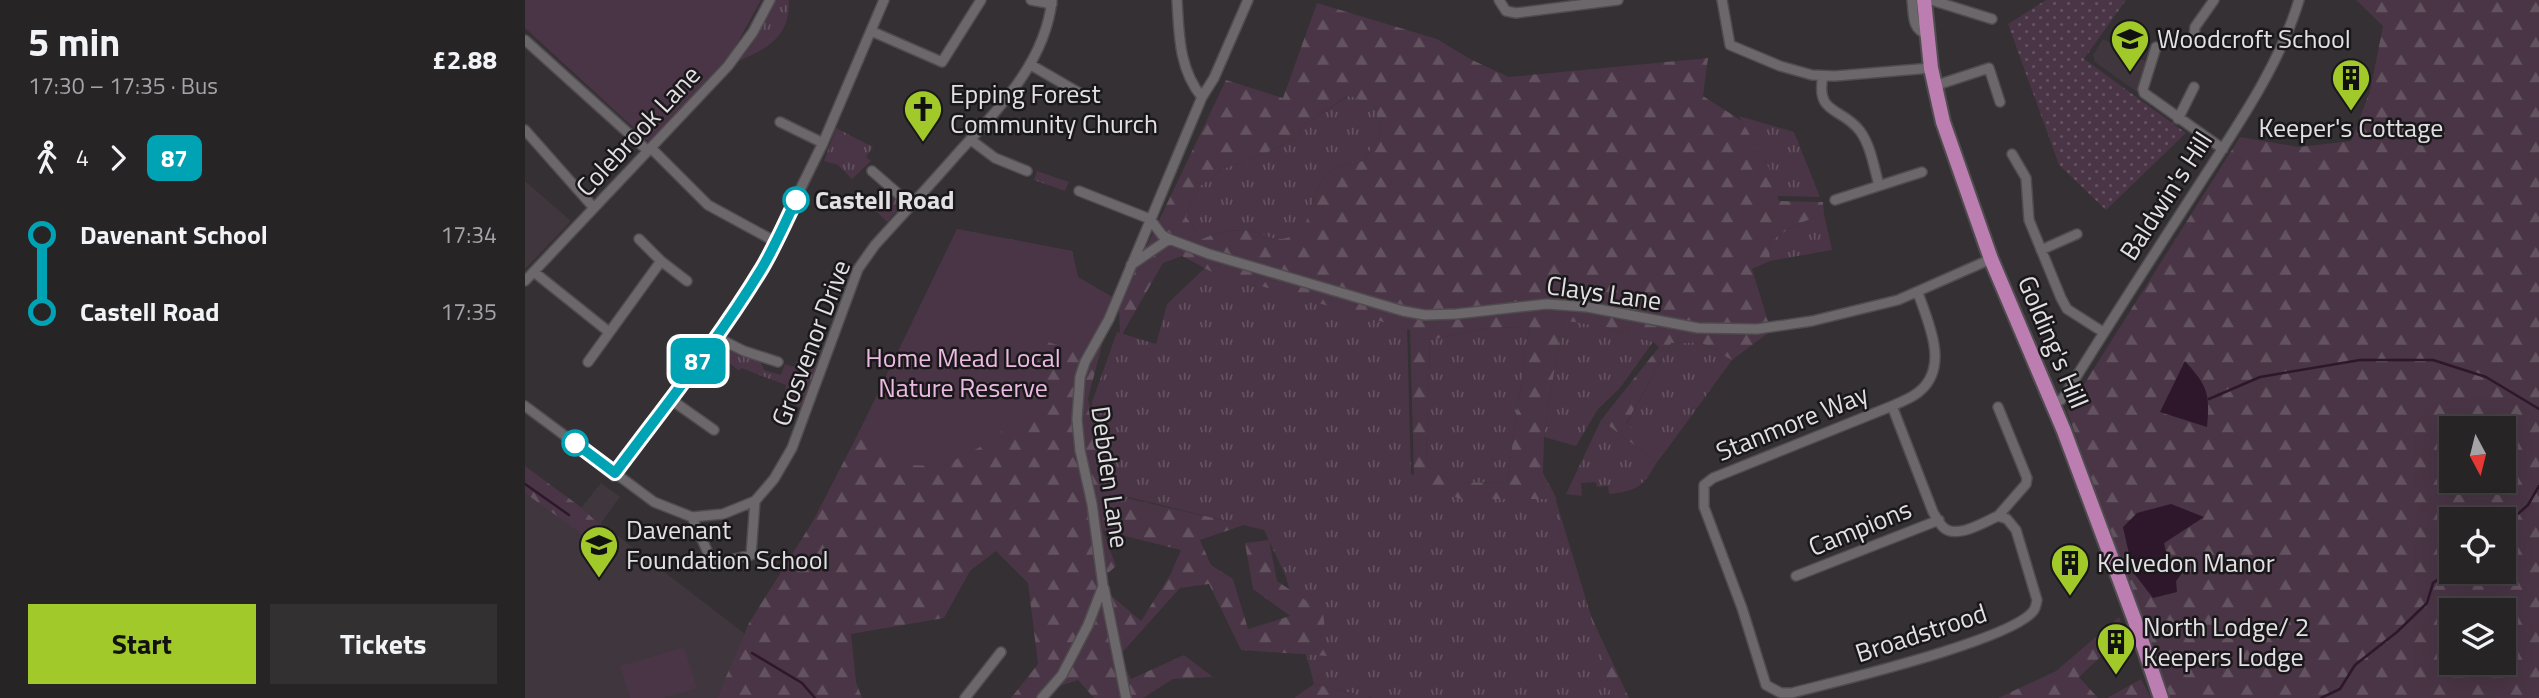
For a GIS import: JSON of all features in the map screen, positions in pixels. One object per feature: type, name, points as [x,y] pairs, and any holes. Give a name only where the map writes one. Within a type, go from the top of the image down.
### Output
[{"type":"main road","name":"Golding's Hill","points":[[1924,0],[1931,68],[1943,122],[1991,259],[2052,402],[2135,621],[2161,698]]},
{"type":"street","name":"Colebrook Lane","points":[[525,281],[728,66],[753,32],[770,0]]},
{"type":"street","points":[[615,475],[716,337],[762,267],[823,143],[884,0]]},
{"type":"street","points":[[871,31],[943,62],[981,0]]},
{"type":"street","points":[[1031,0],[1052,2]]},
{"type":"street","points":[[1177,0],[1180,47],[1188,78],[1202,97]]},
{"type":"street","name":"Debden Lane","points":[[1042,698],[1062,675],[1088,625],[1103,586],[1092,504],[1080,450],[1077,419],[1080,377],[1085,362],[1109,319],[1202,97],[1214,78],[1248,0]]},
{"type":"street","points":[[1499,0],[1506,11],[1515,13],[1618,0]]},
{"type":"street","points":[[1722,0],[1730,45],[1780,66],[1823,76],[1931,68]]},
{"type":"street","points":[[1912,0],[1915,27],[1919,32],[1927,34]]},
{"type":"street","points":[[1931,0],[1992,19]]},
{"type":"street","points":[[2195,38],[2195,27],[2214,0]]},
{"type":"street","name":"Baldwin's Hill","points":[[2052,402],[2061,400],[2065,395],[2223,149],[2274,59],[2293,20],[2299,0]]},
{"type":"street","name":"Grosvenor Drive","points":[[525,406],[655,502],[692,517],[723,514],[755,501],[774,479],[792,448],[858,269],[911,205],[1003,104],[1031,65],[1043,40],[1052,2]]},
{"type":"street","points":[[525,40],[708,205],[776,242]]},
{"type":"street","points":[[2156,47],[2144,93],[2223,149]]},
{"type":"street","points":[[1031,65],[1081,94]]},
{"type":"street","points":[[1934,86],[1989,68],[2000,102]]},
{"type":"street","points":[[1823,76],[1820,91],[1822,99],[1860,130],[1867,142],[1879,185]]},
{"type":"street","points":[[2178,118],[2194,87]]},
{"type":"street","points":[[780,122],[823,143]]},
{"type":"street","points":[[525,130],[594,208]]},
{"type":"street","points":[[971,140],[995,158],[1027,171]]},
{"type":"street","points":[[2012,154],[2026,178],[2029,220],[2067,309],[2103,332]]},
{"type":"street","points":[[872,171],[911,205]]},
{"type":"street","points":[[1835,200],[1922,172]]},
{"type":"street","points":[[1079,191],[1150,219]]},
{"type":"street","name":"Clays Lane","points":[[1150,219],[1162,235],[1209,254],[1403,311],[1425,315],[1456,314],[1547,304],[1587,307],[1698,328],[1757,329],[1812,321],[1918,293],[1991,259]]},
{"type":"street","points":[[2041,250],[2077,234]]},
{"type":"street","points":[[639,239],[687,281]]},
{"type":"street","points":[[1131,265],[1169,239]]},
{"type":"street","points":[[588,362],[661,261]]},
{"type":"street","points":[[534,272],[609,332]]},
{"type":"street","name":"Stanmore Way","points":[[1742,608],[1704,507],[1704,485],[1713,478],[1892,406],[1924,388],[1934,365],[1935,355],[1933,339],[1918,293]]},
{"type":"street","points":[[716,337],[744,351],[778,362]]},
{"type":"street","points":[[670,399],[714,430]]},
{"type":"street","points":[[1892,406],[1933,512],[1943,527],[1951,532],[1964,530],[1998,516],[2026,484],[2027,478],[1998,407]]},
{"type":"street","points":[[692,517],[713,564],[751,555],[755,501]]},
{"type":"street","name":"Broadstrood","points":[[1742,608],[1766,685],[1781,693],[1792,693],[1890,668],[1979,640],[2033,612],[2037,600],[2016,530],[2007,519],[1998,516]]},
{"type":"street","name":"Campions","points":[[1796,576],[1939,520]]},
{"type":"street","points":[[1103,586],[1126,698]]},
{"type":"street","points":[[965,698],[1001,652]]},
{"type":"shaded area","name":"Woodcroft School","points":[[2103,39],[2152,65],[2140,94],[2095,62],[2093,55]]},
{"type":"shaded area","points":[[525,181],[571,221],[525,269]]},
{"type":"shaded area","points":[[2185,361],[2199,377],[2206,391],[2207,427],[2160,412]]},
{"type":"shaded area","name":"Davenant Foundation School","points":[[525,476],[580,509],[601,483],[620,497],[601,523],[745,634],[717,698],[525,698]]},
{"type":"shaded area","points":[[2171,504],[2204,517],[2164,543],[2169,566],[2189,564],[2176,581],[2177,592],[2153,598],[2133,572],[2123,527],[2137,513]]},
{"type":"green space","points":[[525,0],[761,0],[732,53],[649,142],[525,28]]},
{"type":"green space","points":[[774,0],[789,0],[788,14],[780,34],[765,48],[733,64]]},
{"type":"green space","points":[[2046,0],[2126,0],[2084,59],[2186,133],[2106,210],[2059,165],[2008,24]]},
{"type":"green space","points":[[2356,0],[2539,0],[2539,698],[2166,698],[2139,610],[2067,411],[2240,137],[2299,147],[2351,141],[2370,91],[2383,26]],"holes":[[[2137,513],[2203,517],[2164,543],[2168,566],[2188,564],[2176,581]]]},
{"type":"green space","points":[[1317,3],[1437,39],[1472,60],[1509,77],[1708,58],[1703,96],[1742,121],[1769,168],[1779,201],[1823,202],[1824,214],[1795,225],[1769,242],[1770,261],[1752,269],[1771,331],[1732,360],[1700,342],[1671,343],[1626,424],[1665,452],[1657,462],[1601,420],[1659,347],[1653,342],[1610,328],[1562,320],[1544,437],[1543,473],[1557,499],[1460,499],[1414,479],[1410,330],[1210,271],[1182,256],[1163,263],[1120,338],[1119,304],[1226,80],[1283,98]],"holes":[[[1349,95],[1375,107],[1381,134],[1363,161],[1336,168],[1320,183],[1302,228],[1281,239],[1244,230],[1222,232],[1202,239],[1186,217],[1194,190],[1225,168],[1266,153],[1297,137],[1305,124]],[[1529,327],[1507,483],[1455,482],[1426,466],[1430,340],[1487,328]]]},
{"type":"green space","points":[[1350,95],[1375,107],[1381,134],[1363,161],[1336,168],[1320,183],[1302,229],[1295,235],[1281,239],[1244,230],[1222,232],[1202,239],[1186,217],[1194,190],[1225,168],[1266,153],[1297,137],[1305,124]]},
{"type":"green space","points":[[1739,116],[1794,132],[1820,197],[1777,196],[1766,163]]},
{"type":"green space","points":[[836,128],[873,147],[866,157],[871,161],[852,179],[838,165],[824,161]]},
{"type":"green space","points":[[1037,171],[1069,182],[1065,191],[1034,180]]},
{"type":"green space","points":[[890,192],[904,203],[887,222],[876,211],[878,202]]},
{"type":"green space","points":[[1824,214],[1832,250],[1770,261],[1769,242],[1795,225]]},
{"type":"green space","points":[[957,229],[1072,251],[1078,277],[1114,298],[1088,399],[1105,474],[1103,531],[1116,566],[1097,583],[1141,621],[1170,575],[1181,550],[1113,533],[1127,498],[1244,525],[1200,540],[1211,565],[1233,579],[1248,629],[1290,616],[1253,589],[1245,543],[1269,540],[1277,581],[1323,612],[1328,656],[1241,650],[1209,584],[1180,588],[1119,656],[1131,679],[1184,655],[1213,677],[1173,679],[1143,698],[1094,698],[1078,680],[1056,687],[1049,698],[1011,698],[1038,664],[1028,583],[996,551],[970,571],[944,618],[851,634],[856,682],[862,698],[717,698],[749,623],[813,521],[875,401]]},
{"type":"green space","name":"Home Mead Local Nature Reserve","points":[[957,229],[1072,251],[1078,277],[1114,298],[1089,354],[1044,341],[1022,414],[986,444],[943,466],[907,465],[857,436]]},
{"type":"green space","points":[[1207,266],[1407,325],[1411,474],[1458,494],[1554,494],[1592,619],[1612,698],[1372,698],[1314,684],[1286,577],[1264,530],[1128,497],[1114,533],[1102,530],[1092,402],[1117,332],[1156,344],[1167,304]]},
{"type":"green space","points":[[1562,319],[1610,328],[1653,342],[1620,388],[1598,409],[1576,446],[1544,437]]},
{"type":"green space","points":[[1529,327],[1507,483],[1455,482],[1426,466],[1430,340],[1487,328]]},
{"type":"green space","points":[[1700,342],[1732,360],[1665,452],[1626,425],[1671,343]]},
{"type":"green space","points":[[725,345],[759,358],[764,370],[781,375],[785,364],[794,367],[798,357],[818,363],[802,408],[791,404],[785,391],[786,385],[741,368],[739,371],[718,353]]},
{"type":"green space","points":[[1601,420],[1657,462],[1648,477],[1633,489],[1609,494],[1608,486],[1597,487],[1596,482],[1581,483],[1582,496],[1566,494]]},
{"type":"green space","points":[[525,466],[578,505],[619,542],[611,555],[525,493]]},
{"type":"green space","points":[[1590,614],[1629,698],[1612,698]]},
{"type":"green space","points":[[2119,617],[2125,634],[2079,677],[2098,698],[1998,698],[2056,671]]},
{"type":"green space","points":[[684,647],[697,688],[664,698],[630,698],[620,666]]},
{"type":"green space","points":[[2141,679],[2151,698],[2107,698]]},
{"type":"green space","points":[[1314,684],[1372,698],[1294,698]]},
{"type":"waterway","points":[[2209,399],[2260,377],[2360,360],[2433,360],[2486,377],[2539,409]]},
{"type":"waterway","points":[[525,484],[569,515]]},
{"type":"waterway","points":[[2516,516],[2528,505],[2539,486]]},
{"type":"waterway","points":[[2321,698],[2340,689],[2355,665],[2397,632],[2427,603],[2433,583],[2439,579]]},
{"type":"waterway","points":[[752,653],[802,683],[815,698]]},
{"type":"bus line","name":"87","points":[[575,443],[615,473],[716,337],[762,267],[796,200]]},
{"type":"place","name":"Woodcroft School","points":[[2130,73]]},
{"type":"place","name":"Keeper's Cottage","points":[[2351,112]]},
{"type":"place","name":"Epping Forest Community Church","points":[[923,143]]},
{"type":"place","name":"Castell Road","points":[[796,200]]},
{"type":"place","name":"Davenant Foundation School","points":[[599,579]]},
{"type":"place","name":"Kelvedon Manor","points":[[2070,597]]},
{"type":"place","name":"North Lodge/ 2 Keepers Lodge","points":[[2116,676]]}]
